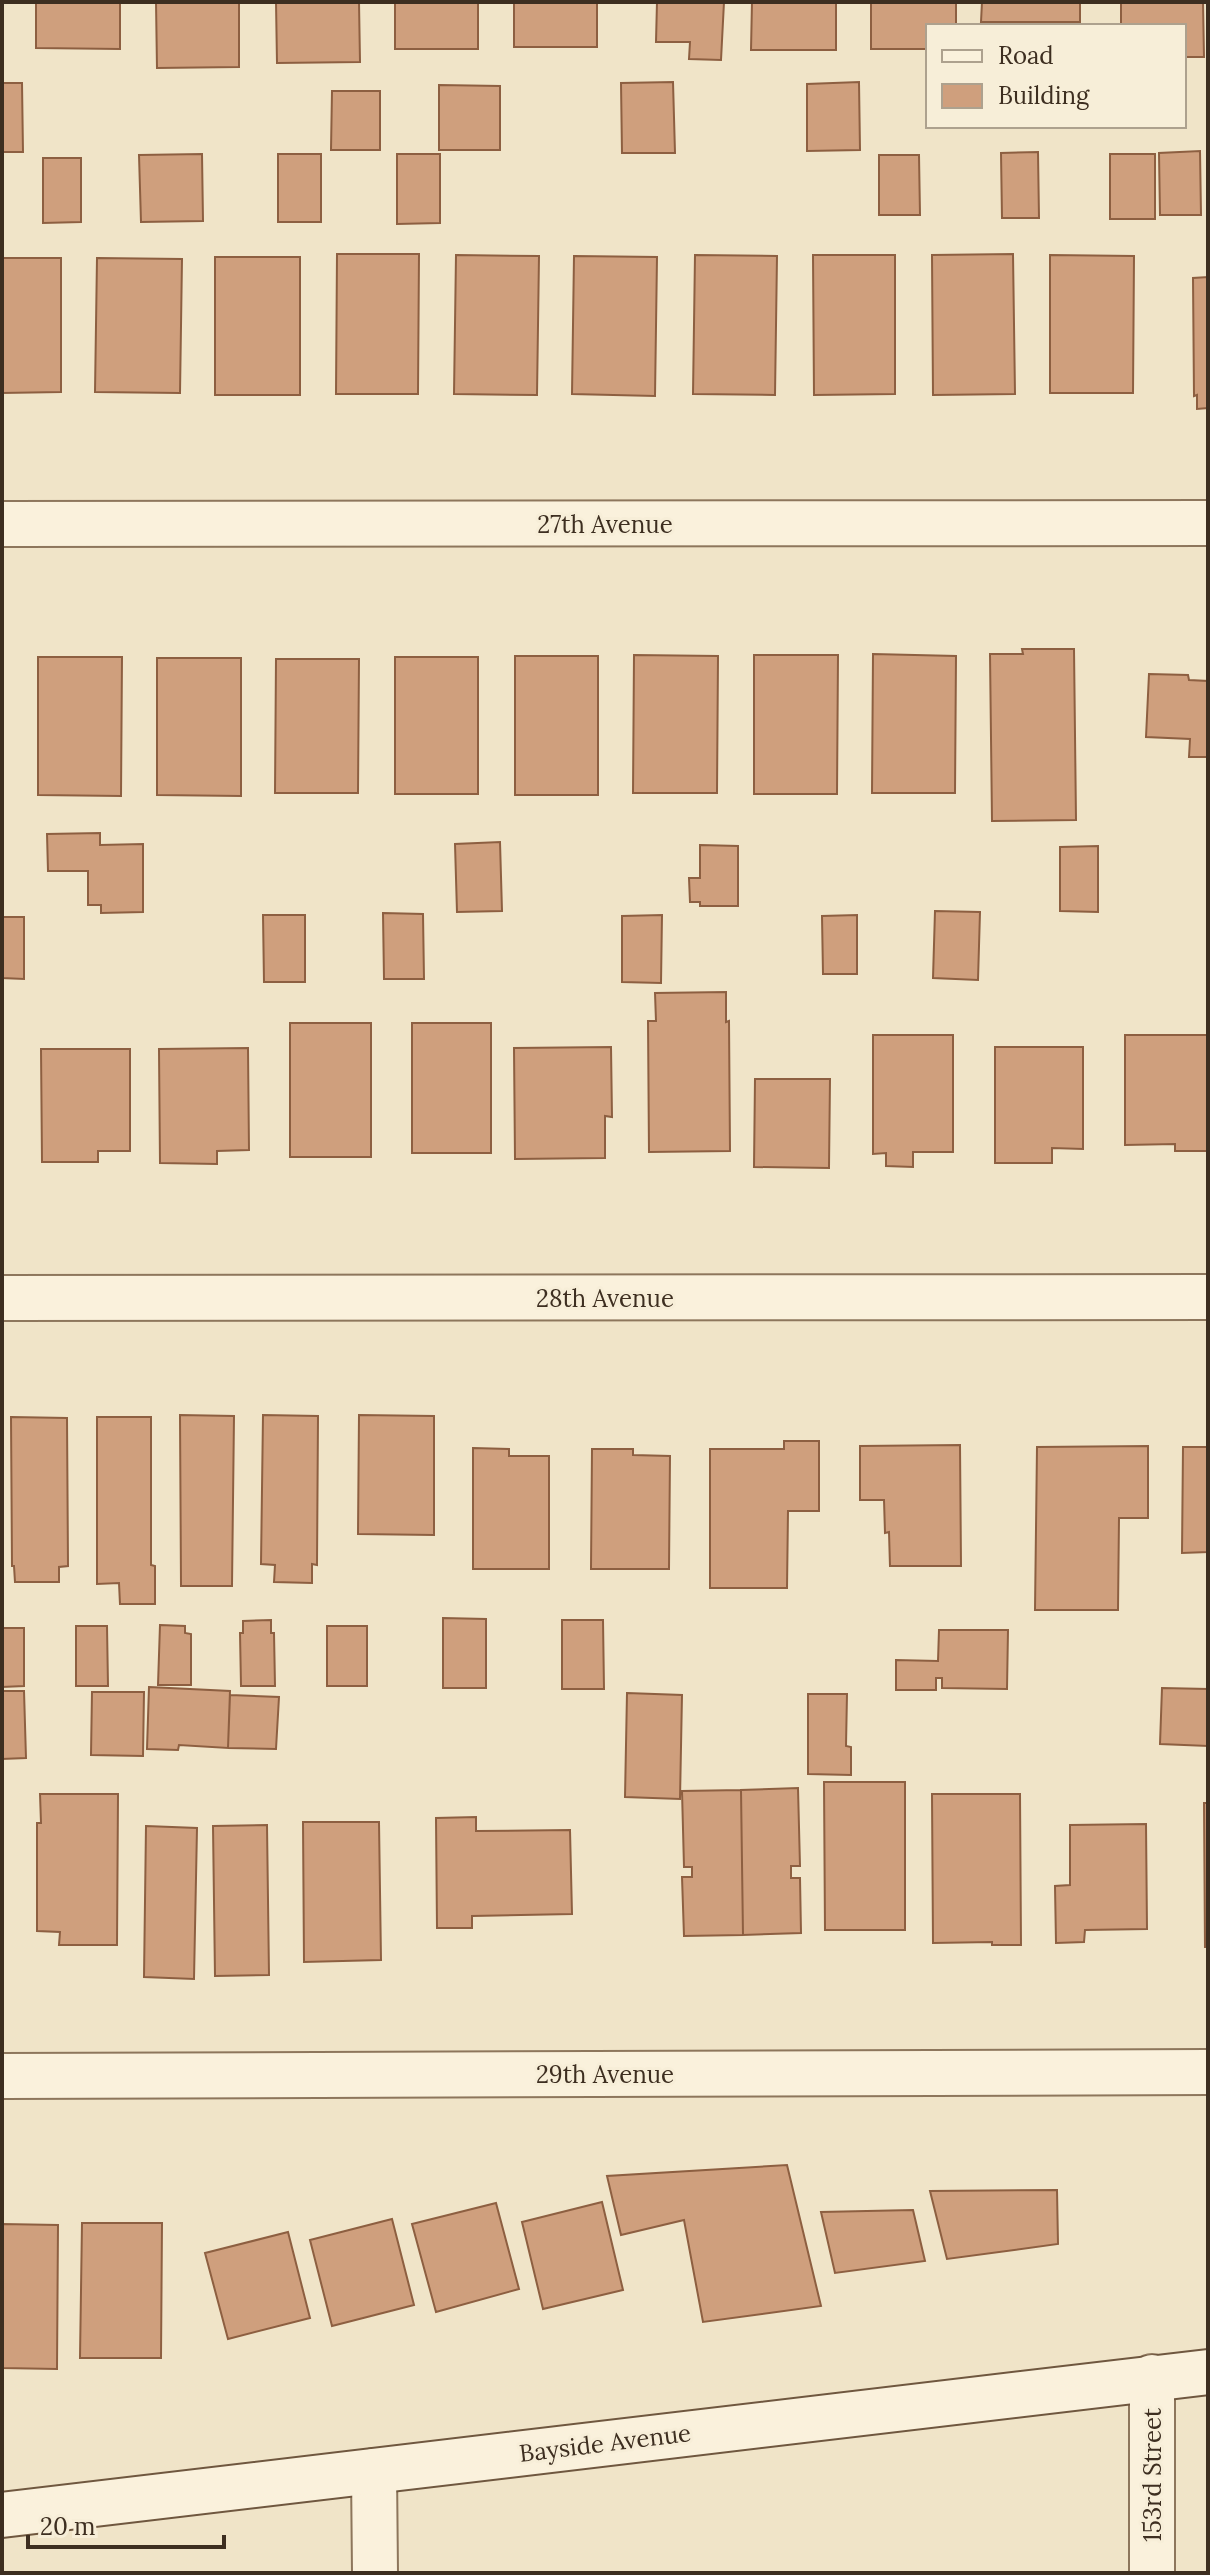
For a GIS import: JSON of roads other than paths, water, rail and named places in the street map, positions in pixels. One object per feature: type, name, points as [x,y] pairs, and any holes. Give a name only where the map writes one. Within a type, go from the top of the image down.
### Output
[{"type":"street","name":"27th Avenue","points":[[2,524],[1208,523]]},
{"type":"street","name":"28th Avenue","points":[[2,1298],[1208,1297]]},
{"type":"street","name":"29th Avenue","points":[[2,2076],[1208,2072]]},
{"type":"street","name":"Bayside Avenue","points":[[2,2515],[1208,2372]]},
{"type":"street","name":"153rd Street","points":[[1152,2377],[1152,2573]]},
{"type":"street","points":[[374,2471],[375,2573]]}]
